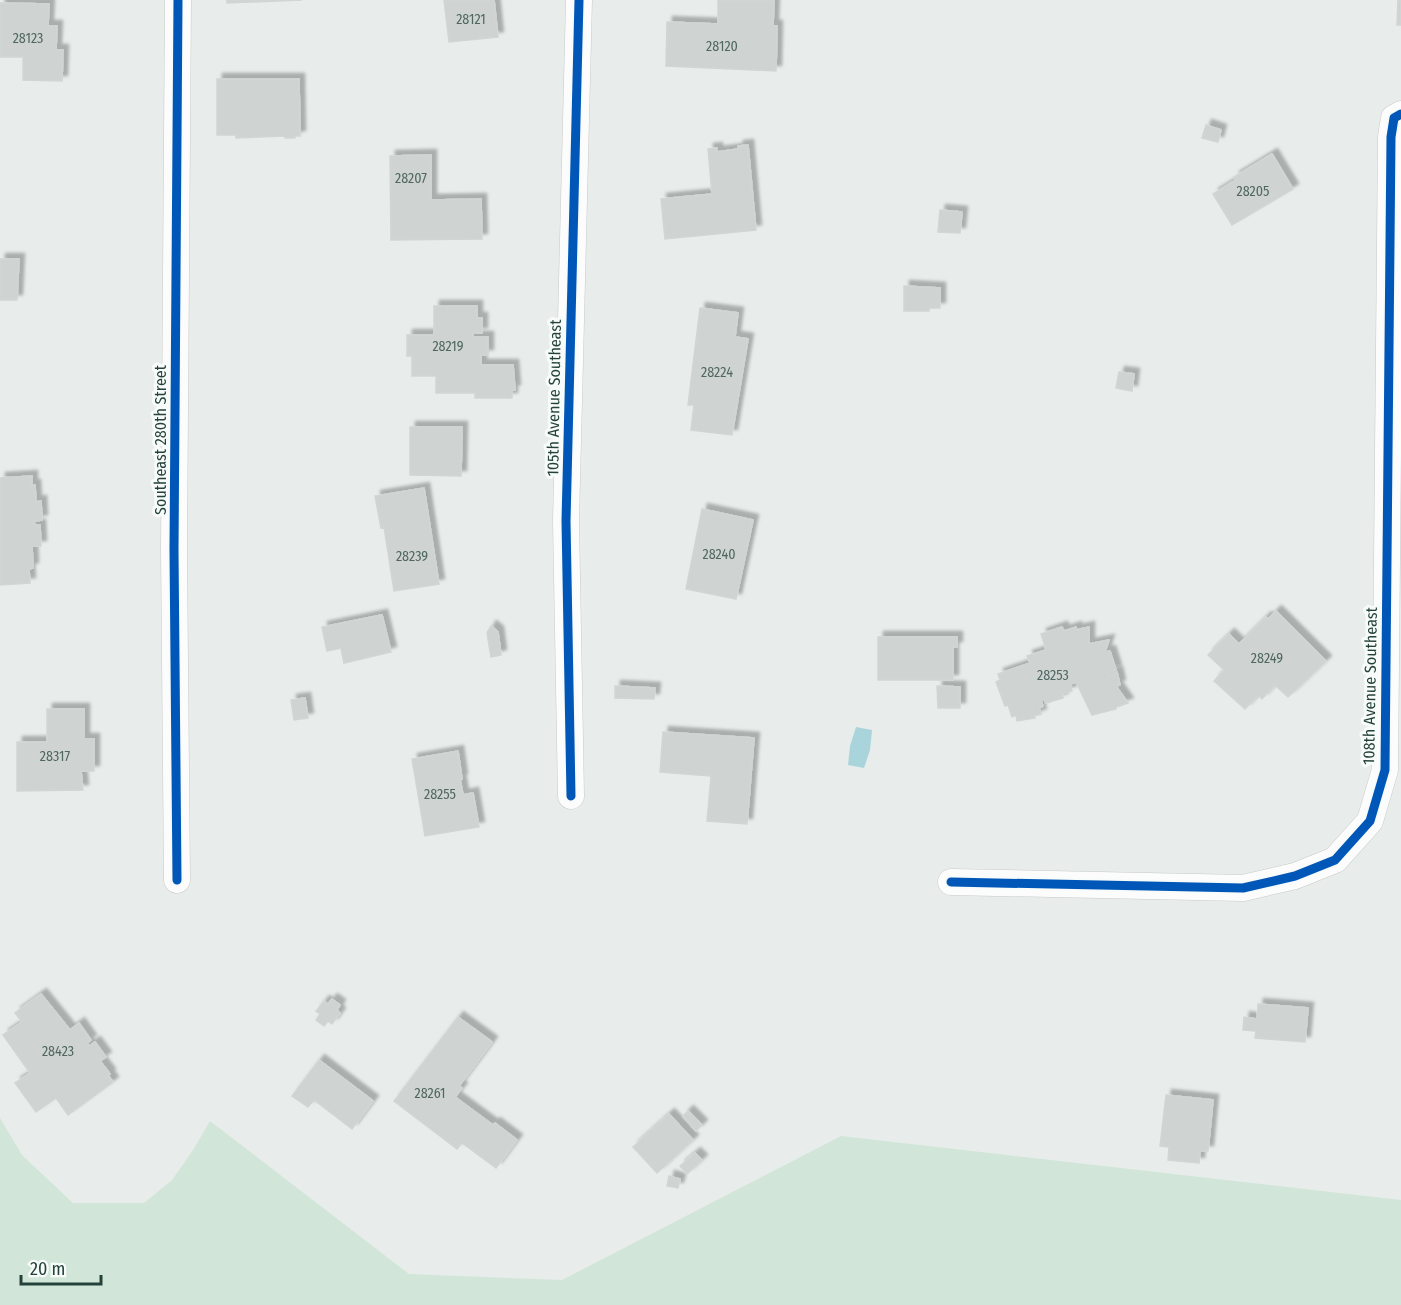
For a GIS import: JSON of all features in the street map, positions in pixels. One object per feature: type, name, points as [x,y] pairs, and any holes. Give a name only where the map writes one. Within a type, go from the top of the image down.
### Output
[{"type":"street","name":"Southeast 280th Street","points":[[177,880],[174,550],[178,0]]},
{"type":"street","name":"105th Avenue Southeast","points":[[571,796],[566,521],[579,0]]},
{"type":"street","name":"108th Avenue Southeast","points":[[951,882],[1243,888],[1295,876],[1335,860],[1370,821],[1385,770],[1391,137],[1394,118],[1401,114]]},
{"type":"green space","points":[[0,1118],[22,1155],[73,1203],[144,1203],[172,1180],[210,1121],[409,1274],[562,1280],[841,1136],[1401,1200],[1401,1305],[0,1305]]},
{"type":"water","points":[[856,727],[872,730],[870,750],[864,768],[848,765],[850,746]]},
{"type":"building","points":[[227,0],[302,0],[227,3]]},
{"type":"building","points":[[444,0],[494,0],[498,37],[449,42]]},
{"type":"building","points":[[718,0],[774,0],[773,26],[777,26],[776,71],[666,66],[667,22],[718,24]]},
{"type":"building","points":[[1398,0],[1401,0],[1401,25],[1397,25]]},
{"type":"building","points":[[0,3],[49,4],[48,26],[57,26],[56,50],[63,50],[62,81],[23,80],[23,57],[0,57]]},
{"type":"building","points":[[217,79],[299,79],[300,136],[295,136],[295,138],[285,138],[285,136],[236,138],[236,135],[217,135]]},
{"type":"building","points":[[1206,125],[1221,130],[1218,142],[1202,138]]},
{"type":"building","points":[[748,145],[756,230],[665,239],[661,199],[712,194],[708,149],[717,148],[717,152]]},
{"type":"building","points":[[1272,154],[1293,189],[1232,225],[1213,194],[1236,180],[1234,177]]},
{"type":"building","points":[[431,155],[431,200],[481,199],[482,239],[391,240],[390,156]]},
{"type":"building","points":[[940,210],[962,212],[960,233],[938,232]]},
{"type":"building","points":[[0,259],[19,259],[17,300],[0,300]]},
{"type":"building","points":[[904,286],[940,288],[940,308],[929,308],[929,311],[904,311]]},
{"type":"building","points":[[434,306],[477,306],[477,318],[482,318],[482,333],[473,333],[473,337],[488,337],[488,355],[481,355],[481,365],[513,365],[515,390],[512,390],[512,398],[475,398],[475,393],[436,393],[436,376],[412,376],[412,356],[407,356],[407,335],[434,335]]},
{"type":"building","points":[[700,308],[738,313],[735,337],[748,339],[732,435],[691,430],[694,405],[688,405]]},
{"type":"building","points":[[1119,372],[1134,374],[1132,391],[1116,388]]},
{"type":"building","points":[[410,427],[462,427],[461,476],[410,475]]},
{"type":"building","points":[[32,476],[36,502],[41,501],[42,520],[34,521],[35,525],[40,525],[41,546],[32,546],[33,568],[29,569],[30,583],[0,585],[0,478]]},
{"type":"building","points":[[424,488],[439,584],[394,591],[384,527],[381,528],[375,496]]},
{"type":"building","points":[[702,509],[753,520],[736,599],[686,589]]},
{"type":"building","points":[[1276,611],[1326,661],[1288,697],[1275,685],[1262,699],[1258,695],[1245,709],[1214,681],[1224,670],[1208,655],[1229,634],[1239,644],[1266,617],[1268,619]]},
{"type":"building","points":[[382,615],[391,652],[344,663],[341,648],[327,651],[322,627]]},
{"type":"building","points":[[491,626],[498,632],[501,655],[491,657],[487,633]]},
{"type":"building","points":[[1062,627],[1064,631],[1076,627],[1076,630],[1089,627],[1089,644],[1109,640],[1105,652],[1110,651],[1116,670],[1107,673],[1108,675],[1117,672],[1120,685],[1116,686],[1128,703],[1116,709],[1092,715],[1076,682],[1070,684],[1072,691],[1062,693],[1063,698],[1046,703],[1044,699],[1041,700],[1043,706],[1039,708],[1041,714],[1034,716],[1035,718],[1017,721],[1016,715],[1012,717],[1008,705],[1005,706],[996,682],[1000,680],[998,674],[1030,663],[1027,656],[1046,650],[1041,634]]},
{"type":"building","points":[[878,637],[957,637],[957,647],[953,647],[953,680],[878,680]]},
{"type":"building","points":[[615,686],[655,688],[654,699],[615,698]]},
{"type":"building","points":[[937,686],[960,687],[960,708],[938,708]]},
{"type":"building","points":[[305,698],[308,718],[294,720],[291,700]]},
{"type":"building","points":[[47,709],[84,709],[84,739],[94,739],[94,771],[81,771],[83,790],[17,791],[17,742],[47,742]]},
{"type":"building","points":[[663,732],[754,738],[747,824],[707,821],[711,776],[660,772]]},
{"type":"building","points":[[458,751],[463,795],[473,793],[479,827],[425,836],[412,759]]},
{"type":"building","points":[[41,994],[70,1030],[79,1023],[91,1040],[87,1043],[89,1046],[95,1042],[106,1057],[100,1061],[113,1082],[68,1115],[56,1098],[36,1112],[15,1083],[30,1073],[3,1035],[22,1022],[15,1013]]},
{"type":"building","points":[[332,999],[340,1005],[337,1010],[340,1013],[332,1024],[328,1021],[324,1026],[316,1020],[320,1014],[316,1011],[324,1001],[328,1004]]},
{"type":"building","points":[[1258,1004],[1308,1008],[1305,1042],[1255,1038],[1256,1031],[1243,1030],[1244,1017],[1257,1019]]},
{"type":"building","points":[[458,1017],[492,1042],[459,1086],[462,1088],[455,1097],[517,1140],[496,1168],[462,1143],[457,1149],[394,1101]]},
{"type":"building","points":[[319,1060],[373,1101],[352,1129],[314,1100],[308,1107],[292,1096]]},
{"type":"building","points":[[1166,1095],[1213,1100],[1208,1151],[1200,1151],[1199,1163],[1168,1160],[1169,1147],[1160,1146]]},
{"type":"building","points":[[688,1111],[702,1125],[696,1131],[683,1116]]},
{"type":"building","points":[[669,1114],[693,1140],[657,1173],[633,1147]]},
{"type":"building","points":[[695,1153],[702,1160],[687,1174],[680,1166]]},
{"type":"building","points":[[669,1176],[680,1179],[678,1188],[667,1186]]},
{"type":"cycle path","points":[[177,880],[174,550],[178,0]]},
{"type":"cycle path","points":[[571,796],[566,521],[579,0]]},
{"type":"cycle path","points":[[951,882],[1243,888],[1295,876],[1335,860],[1370,821],[1385,770],[1391,137],[1394,118],[1401,114]]}]
